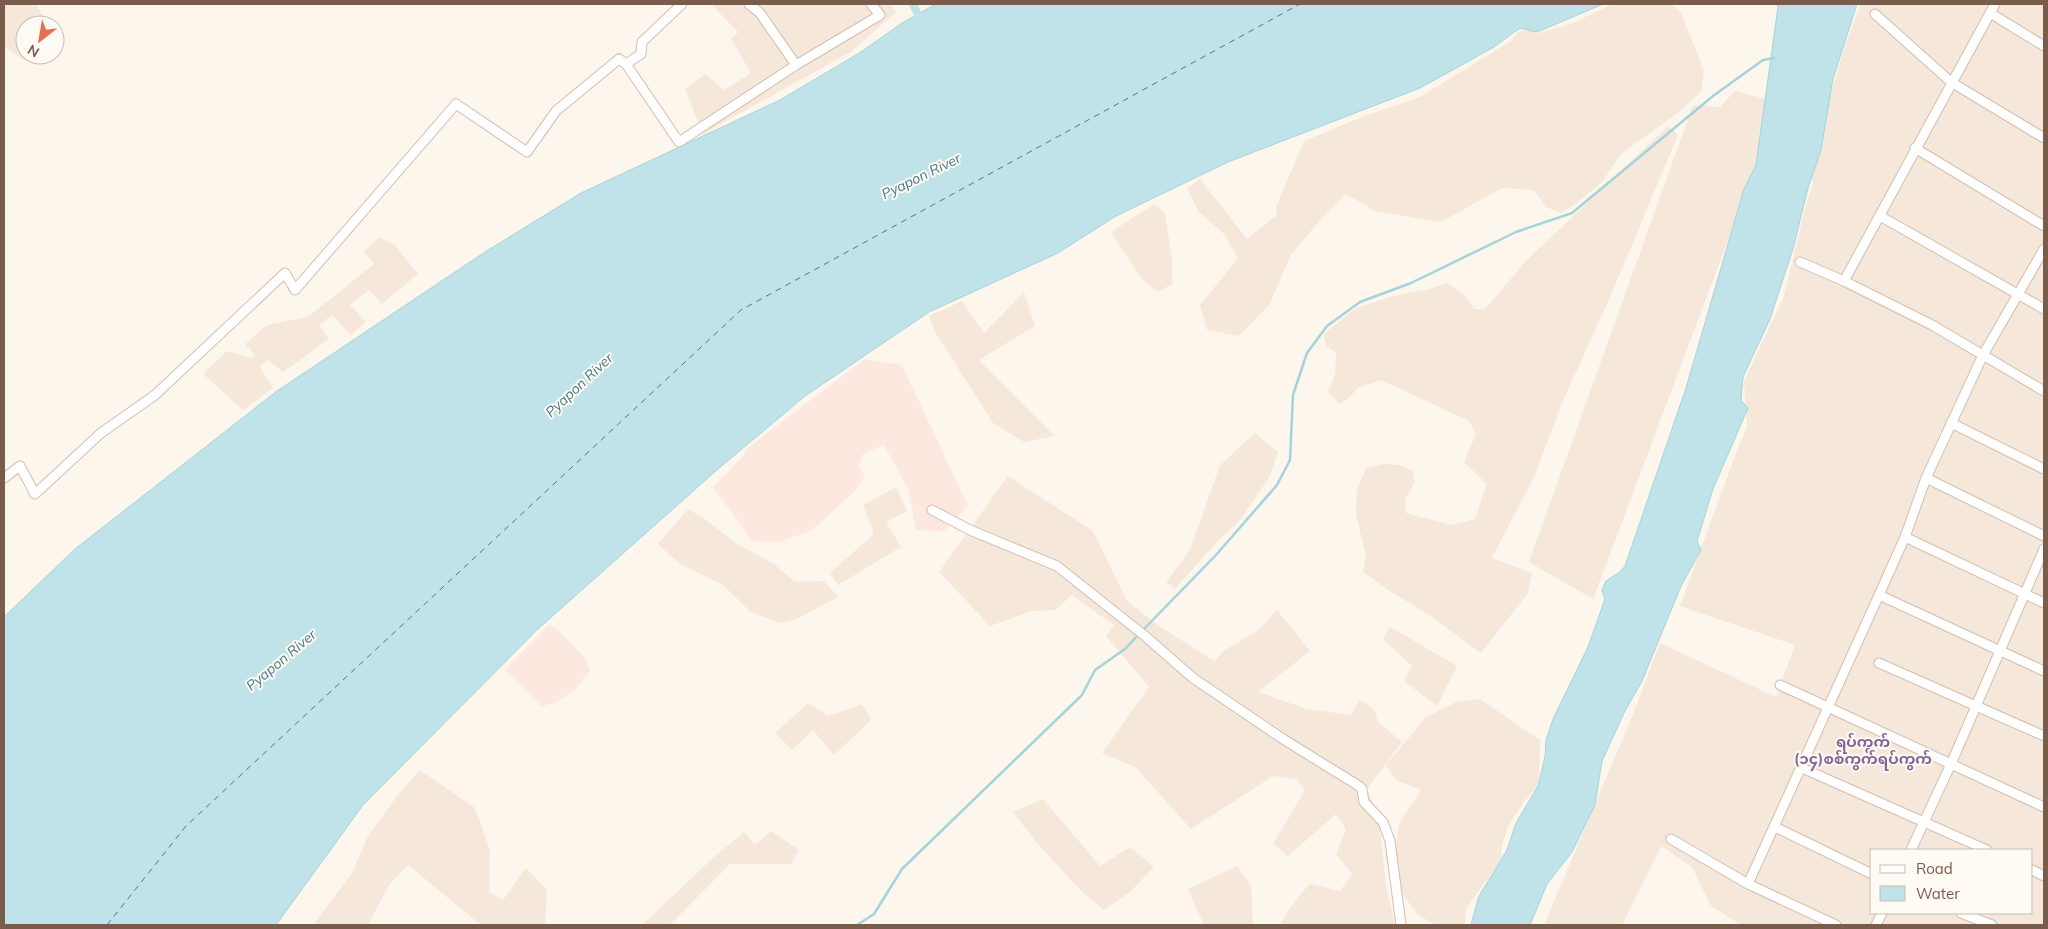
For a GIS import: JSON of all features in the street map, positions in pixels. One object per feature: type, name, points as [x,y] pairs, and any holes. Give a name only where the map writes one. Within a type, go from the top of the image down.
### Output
[{"type":"street","points":[[626,64],[641,54],[642,42],[682,4]]},
{"type":"street","points":[[749,4],[760,13],[796,65]]},
{"type":"street","points":[[4,478],[20,466],[35,494],[101,433],[155,395],[285,273],[295,290],[456,104],[527,152],[556,111],[619,60],[626,64],[679,142],[796,65],[880,15],[871,4]]},
{"type":"street","points":[[1844,281],[1995,4]]},
{"type":"street","points":[[1990,13],[2044,46]]},
{"type":"street","points":[[1875,14],[1951,82],[2044,138]]},
{"type":"street","points":[[1915,148],[2044,226]]},
{"type":"street","points":[[1880,216],[2044,309]]},
{"type":"street","points":[[1748,884],[1802,768],[1905,536],[1926,478],[1951,423],[1983,356],[2044,249]]},
{"type":"street","points":[[1800,262],[1844,281],[1932,325],[2044,391]]},
{"type":"street","points":[[1951,423],[2044,469]]},
{"type":"street","points":[[1926,478],[2044,536]]},
{"type":"street","points":[[932,510],[970,530],[1057,566],[1201,683],[1283,739],[1359,786],[1362,789],[1364,802],[1386,828],[1390,841],[1401,925]]},
{"type":"street","points":[[1905,536],[2044,603]]},
{"type":"street","points":[[1911,849],[1951,764],[2044,549]]},
{"type":"street","points":[[1879,595],[2044,671]]},
{"type":"street","points":[[1879,663],[2044,736]]},
{"type":"street","points":[[1780,684],[2044,807]]},
{"type":"street","points":[[1802,768],[1985,849]]},
{"type":"street","points":[[1775,827],[1870,873]]},
{"type":"street","points":[[1671,839],[1748,884],[1836,925]]},
{"type":"street","points":[[1964,914],[1992,925]]},
{"type":"shaded area","points":[[4,4],[36,4],[42,15],[15,15],[15,54],[4,47]]},
{"type":"shaded area","points":[[711,4],[890,4],[896,12],[852,51],[703,134],[685,89],[705,74],[724,90],[751,73],[731,39],[738,32]]},
{"type":"shaded area","points":[[1613,4],[1671,4],[1681,13],[1704,71],[1701,92],[1680,111],[1621,154],[1602,182],[1578,202],[1561,213],[1546,207],[1534,190],[1502,188],[1441,222],[1375,211],[1346,194],[1320,220],[1291,255],[1269,305],[1239,336],[1207,330],[1200,305],[1238,258],[1224,234],[1198,211],[1187,188],[1200,179],[1247,239],[1277,215],[1276,207],[1304,141],[1365,116],[1420,97],[1511,41],[1518,32],[1524,30],[1538,33],[1568,25]]},
{"type":"shaded area","points":[[1861,4],[2044,4],[2044,925],[1741,925],[1711,906],[1692,867],[1661,846],[1622,925],[1544,925],[1631,719],[1660,643],[1776,697],[1795,645],[1680,606],[1747,427],[1744,381],[1784,296],[1813,183],[1809,167],[1845,46]]},
{"type":"shaded area","points":[[1735,91],[1774,101],[1767,159],[1741,206],[1593,599],[1529,562],[1693,105],[1720,107]]},
{"type":"shaded area","points":[[1668,126],[1678,135],[1608,302],[1562,403],[1535,475],[1492,558],[1532,573],[1528,593],[1481,653],[1432,617],[1363,572],[1366,556],[1356,515],[1357,490],[1366,468],[1384,464],[1399,465],[1413,471],[1415,482],[1405,499],[1406,513],[1451,525],[1475,519],[1487,484],[1464,462],[1476,434],[1469,421],[1381,380],[1358,388],[1340,404],[1328,392],[1335,374],[1336,353],[1326,346],[1324,334],[1356,308],[1393,296],[1430,289],[1447,283],[1465,295],[1474,309],[1485,309],[1526,261]]},
{"type":"shaded area","points":[[1154,204],[1165,213],[1172,259],[1172,284],[1158,292],[1142,279],[1111,232]]},
{"type":"shaded area","points":[[379,237],[395,245],[418,274],[382,304],[369,290],[350,305],[366,322],[351,335],[332,315],[319,325],[329,339],[283,372],[268,360],[260,367],[273,388],[243,410],[203,374],[227,351],[253,358],[255,355],[245,344],[267,325],[308,317],[374,264],[364,252]]},
{"type":"shaded area","points":[[1024,292],[1035,326],[979,360],[1055,436],[1024,442],[993,423],[935,332],[929,316],[962,301],[984,333]]},
{"type":"shaded area","points":[[865,359],[902,365],[968,506],[944,531],[916,530],[908,489],[884,445],[863,454],[859,466],[865,477],[852,494],[812,530],[780,542],[752,541],[713,487],[745,454],[746,449]]},
{"type":"shaded area","points":[[1255,433],[1278,452],[1270,476],[1241,519],[1217,542],[1175,589],[1166,582],[1190,550],[1220,465]]},
{"type":"shaded area","points":[[1008,476],[1093,531],[1127,601],[1159,626],[1214,661],[1225,650],[1259,630],[1277,610],[1310,651],[1258,692],[1307,709],[1351,715],[1360,700],[1374,709],[1378,722],[1402,742],[1366,790],[1378,811],[1386,885],[1395,925],[1280,925],[1288,911],[1309,884],[1340,891],[1352,874],[1336,854],[1346,829],[1336,814],[1288,856],[1273,844],[1305,790],[1296,779],[1273,776],[1191,829],[1135,767],[1102,753],[1149,687],[1106,636],[1114,625],[1072,595],[1055,610],[1032,611],[990,626],[939,572]]},
{"type":"shaded area","points":[[896,487],[907,511],[886,522],[901,547],[838,585],[830,573],[874,534],[863,505]]},
{"type":"shaded area","points":[[688,509],[705,519],[734,542],[774,564],[795,582],[824,581],[838,597],[797,619],[780,623],[751,612],[723,585],[680,564],[658,544]]},
{"type":"shaded area","points":[[549,624],[559,631],[585,658],[590,671],[574,691],[555,703],[541,706],[505,670]]},
{"type":"shaded area","points":[[1390,627],[1457,666],[1437,706],[1404,681],[1412,666],[1383,639]]},
{"type":"shaded area","points":[[1480,699],[1540,740],[1539,781],[1536,788],[1509,824],[1502,844],[1501,859],[1466,909],[1465,925],[1435,925],[1417,914],[1402,893],[1396,845],[1399,823],[1421,790],[1396,780],[1386,765],[1426,717],[1456,702]]},
{"type":"shaded area","points":[[808,703],[828,716],[862,704],[871,720],[834,755],[813,730],[792,750],[775,733]]},
{"type":"shaded area","points":[[420,770],[475,808],[490,850],[489,892],[503,900],[526,868],[547,890],[545,925],[481,925],[408,865],[389,885],[368,925],[313,925],[352,873],[368,836],[400,792]]},
{"type":"shaded area","points":[[1043,799],[1100,866],[1130,847],[1154,867],[1131,891],[1104,910],[1081,891],[1036,842],[1013,812]]},
{"type":"shaded area","points":[[771,831],[799,850],[791,864],[730,864],[670,925],[642,925],[715,856],[744,832],[755,845]]},
{"type":"shaded area","points":[[1237,866],[1251,885],[1253,925],[1204,925],[1188,889]]},
{"type":"water","name":"Pyapon River","points":[[936,4],[1603,4],[1542,30],[1535,32],[1520,28],[1494,47],[1420,88],[1228,162],[1116,216],[1058,253],[929,312],[805,396],[718,469],[538,629],[363,805],[276,925],[4,925],[4,617],[75,549],[277,391],[485,252],[581,193],[780,100],[861,52],[902,23]]},
{"type":"water","points":[[1776,4],[1857,4],[1833,79],[1821,150],[1808,188],[1793,249],[1770,319],[1743,377],[1741,400],[1748,408],[1713,489],[1697,541],[1701,550],[1681,586],[1642,681],[1625,711],[1602,761],[1595,805],[1572,852],[1547,884],[1530,925],[1471,925],[1479,896],[1507,850],[1516,823],[1538,786],[1545,757],[1546,740],[1553,719],[1588,647],[1605,599],[1602,590],[1606,581],[1620,572],[1625,566],[1686,388],[1744,189],[1756,165],[1778,7]]},
{"type":"waterway","points":[[913,4],[922,23]]},
{"type":"waterway","points":[[1143,630],[1216,555],[1277,485],[1290,460],[1293,395],[1307,353],[1327,326],[1360,302],[1411,283],[1516,232],[1572,213],[1713,96],[1763,60],[1774,58]]},
{"type":"waterway","points":[[857,925],[874,914],[902,869],[1082,695],[1095,670],[1125,649],[1139,634]]},
{"type":"ferry route","points":[[107,925],[186,826],[741,310],[1300,4]]},
{"type":"district","name":"ရပ်ကွက် (၁၄)စစ်ကွက်ရပ်ကွက်","points":[[1863,750]]}]
